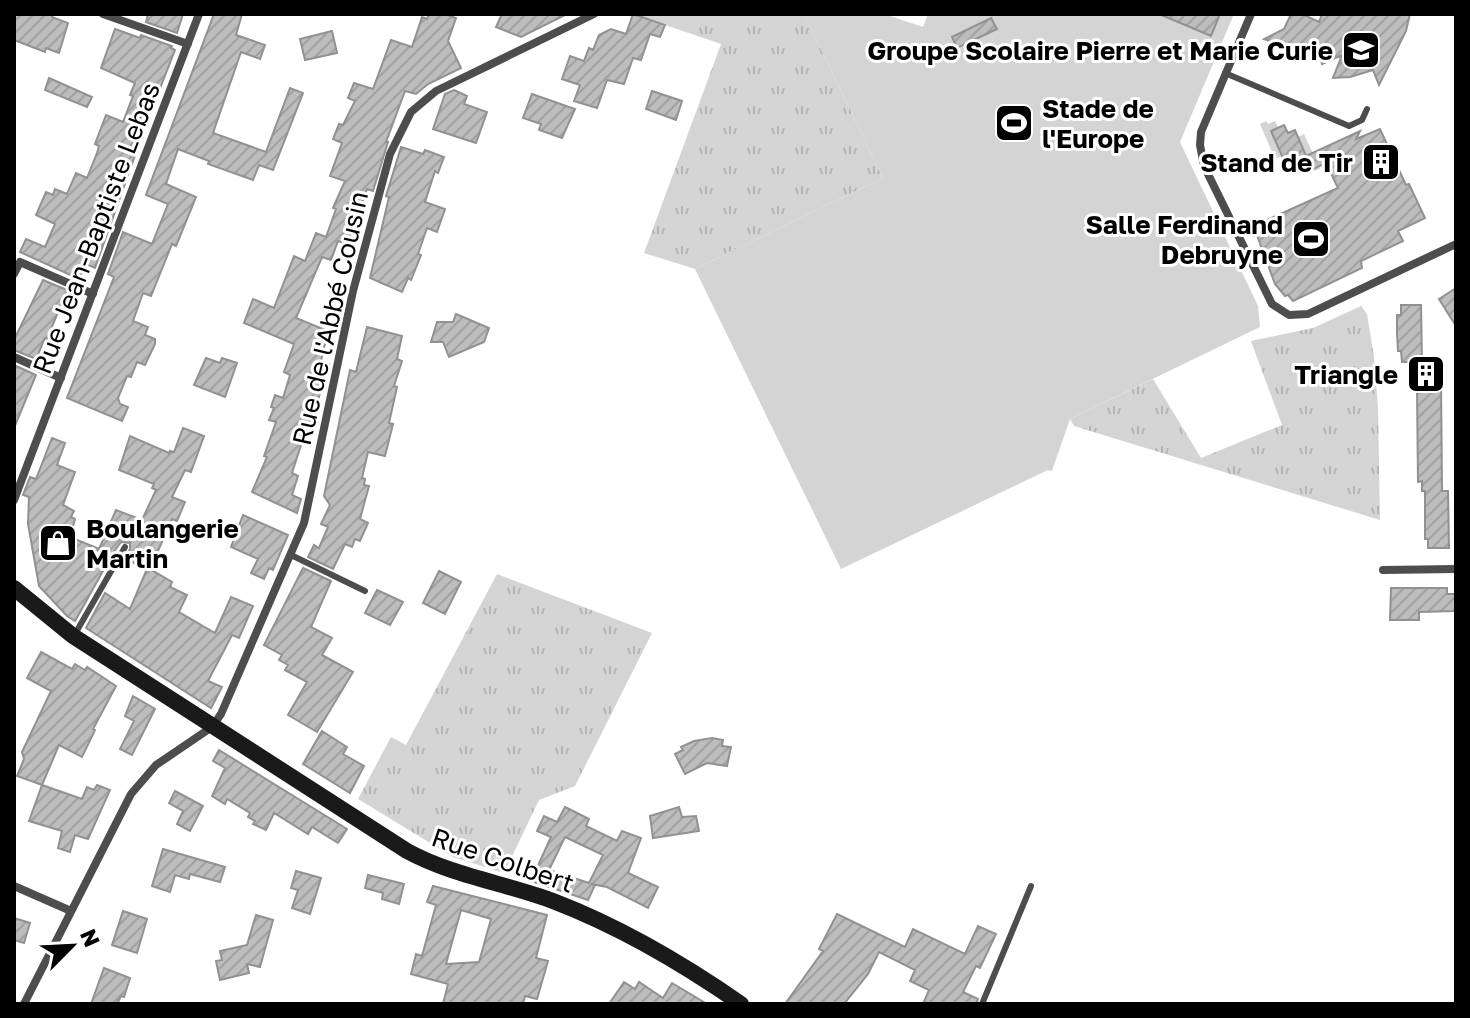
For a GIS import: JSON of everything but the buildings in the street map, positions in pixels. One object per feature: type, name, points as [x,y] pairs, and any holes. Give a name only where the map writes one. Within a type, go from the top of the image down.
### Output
[{"type":"main road","name":"Rue Colbert","points":[[14,588],[73,636],[422,859],[551,900],[597,920],[671,957],[741,1004]]},
{"type":"street","points":[[103,14],[188,44]]},
{"type":"street","name":"Rue Jean-Baptiste Lebas","points":[[14,500],[199,14]]},
{"type":"street","name":"Rue de l'Abbé Cousin","points":[[212,727],[221,714],[291,555],[309,506],[369,225],[390,154],[406,120],[419,103],[436,91],[594,14]]},
{"type":"street","points":[[1251,14],[1201,132],[1201,155],[1266,297],[1277,309],[1289,315],[1308,314],[1456,244]]},
{"type":"street","points":[[14,274],[20,262],[93,294]]},
{"type":"street","points":[[14,357],[61,378]]},
{"type":"street","points":[[1383,570],[1456,569]]},
{"type":"street","points":[[24,1004],[131,794],[156,765],[212,727]]},
{"type":"street","points":[[14,886],[71,911]]},
{"type":"lane","points":[[1225,73],[1349,126],[1362,120],[1367,109]]},
{"type":"lane","points":[[73,636],[125,547]]},
{"type":"lane","points":[[291,555],[365,591]]},
{"type":"lane","points":[[982,1004],[1031,886]]},
{"type":"green space","points":[[633,14],[804,14],[883,178],[695,269],[644,253],[721,44]]},
{"type":"green space","points":[[804,14],[884,14],[923,27],[928,14],[1234,14],[1180,142],[1258,306],[1260,327],[1070,419],[1052,471],[1048,470],[841,569],[695,269],[883,178]]},
{"type":"green space","points":[[1266,121],[1268,124],[1275,121],[1278,127],[1284,125],[1288,133],[1295,130],[1298,137],[1304,134],[1320,169],[1305,173],[1302,166],[1296,168],[1293,161],[1286,165],[1282,156],[1275,159],[1260,124]]},
{"type":"green space","points":[[1361,306],[1367,314],[1374,357],[1380,520],[1074,426],[1070,419],[1153,379],[1201,458],[1282,425],[1251,341],[1313,328]]},
{"type":"green space","points":[[497,574],[652,633],[575,786],[539,800],[504,873],[453,857],[358,799],[391,737],[406,745]]},
{"type":"place","name":"Groupe Scolaire Pierre et Marie Curie","points":[[1361,50]]},
{"type":"place","name":"Stade de l'Europe","points":[[1014,123]]},
{"type":"place","name":"Stand de Tir","points":[[1381,162]]},
{"type":"place","name":"Salle Ferdinand Debruyne","points":[[1311,239]]},
{"type":"place","name":"Triangle","points":[[1426,374]]},
{"type":"place","name":"Boulangerie Martin","points":[[58,543]]}]
